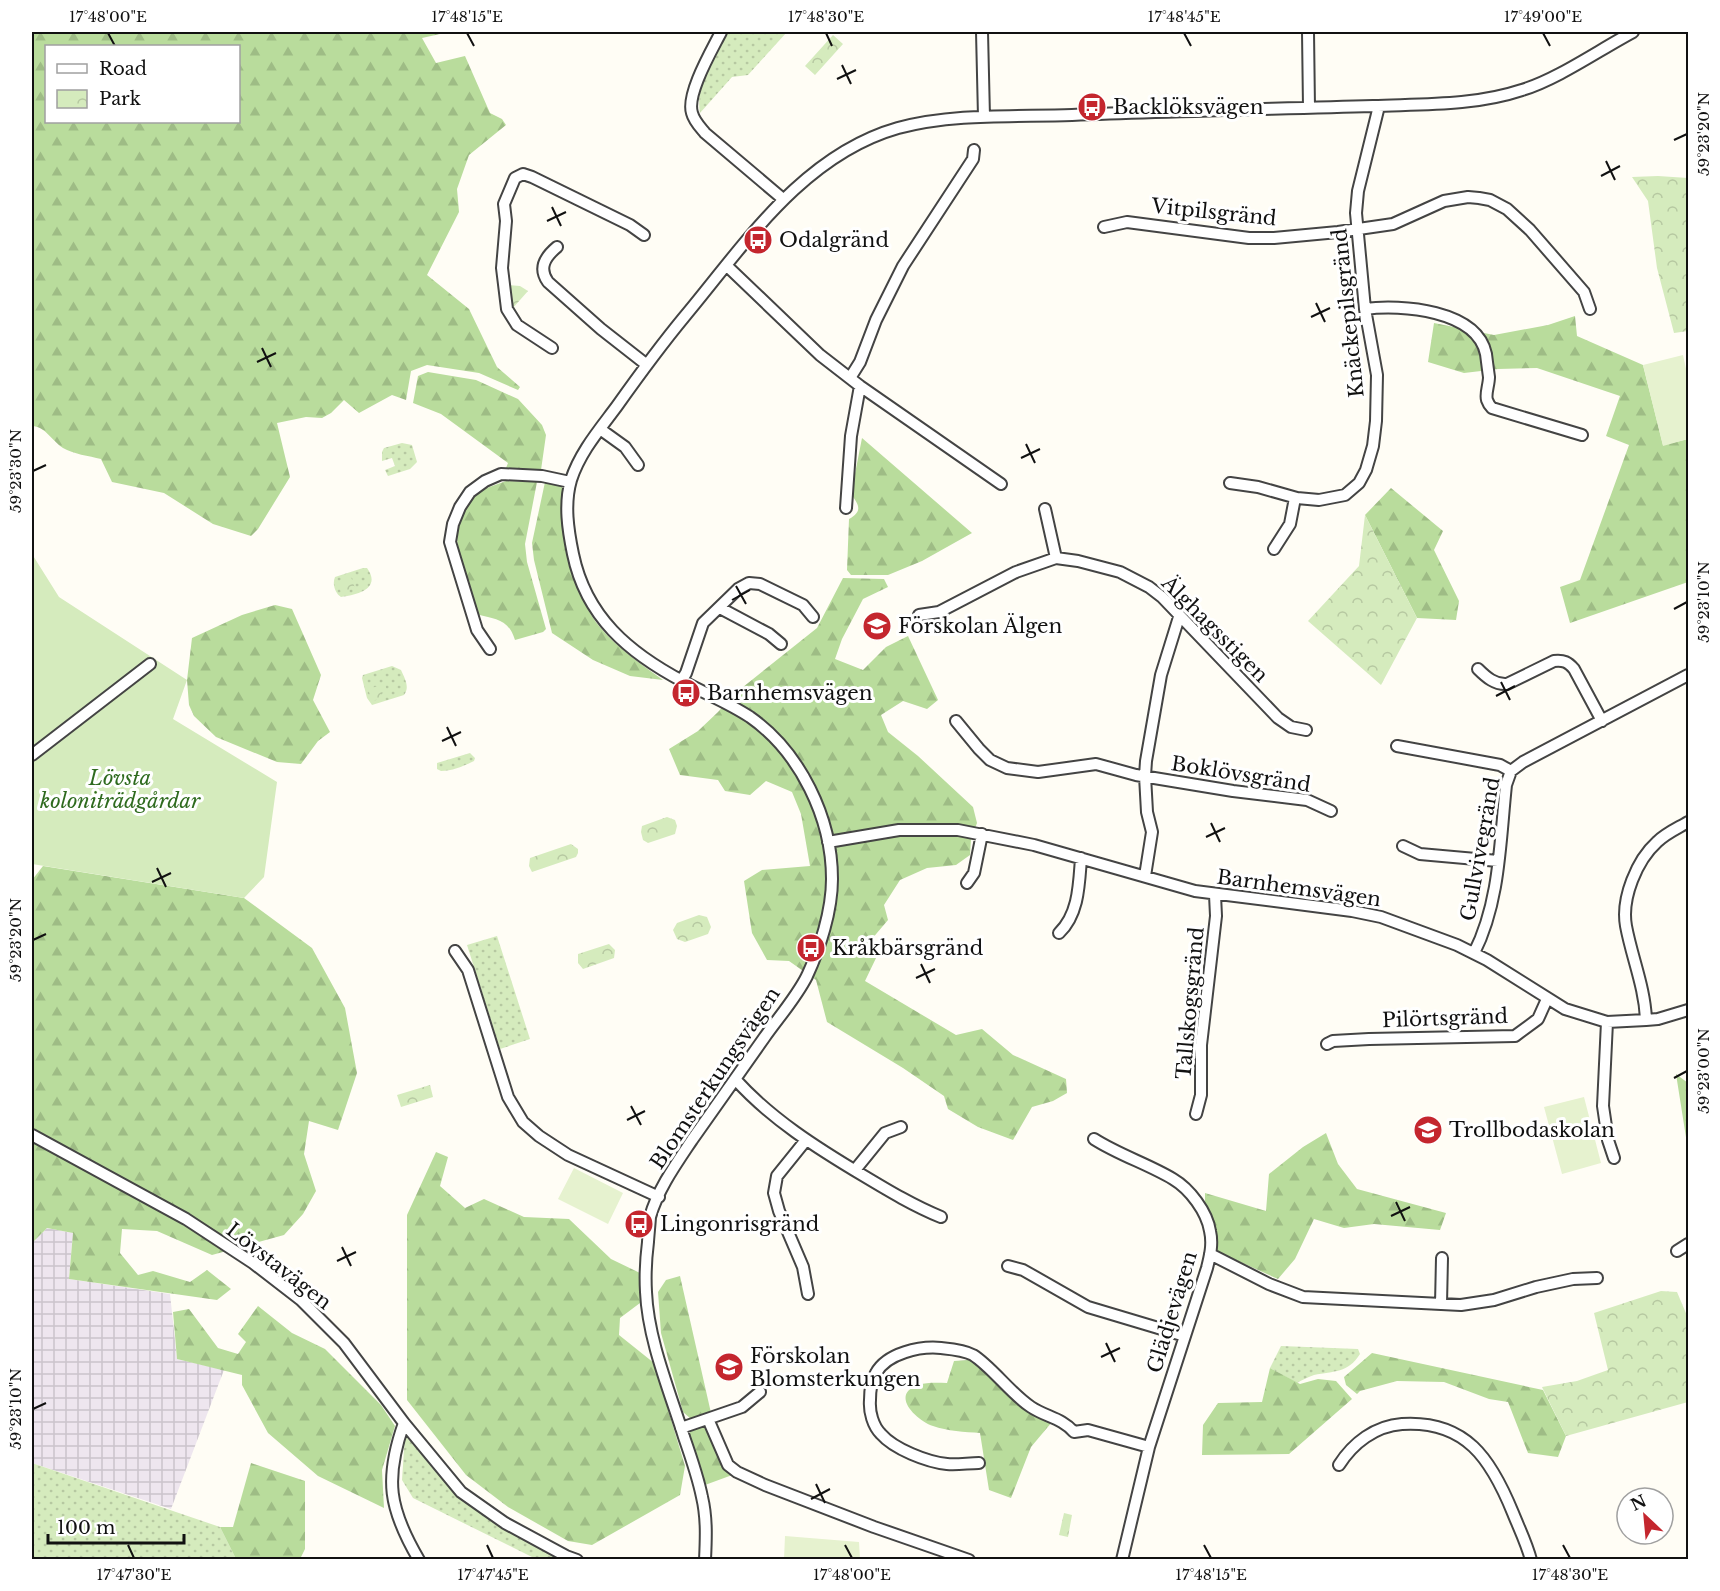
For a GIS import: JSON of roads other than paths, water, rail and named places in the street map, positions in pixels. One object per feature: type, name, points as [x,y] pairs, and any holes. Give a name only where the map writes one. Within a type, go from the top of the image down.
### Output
[{"type":"street","points":[[721,32],[692,93],[692,112],[696,122],[705,133],[783,200]]},
{"type":"street","points":[[982,32],[984,117]]},
{"type":"street","points":[[1308,32],[1309,108]]},
{"type":"street","name":"Blomsterkungsvägen","points":[[705,1560],[704,1506],[657,1349],[646,1298],[646,1255],[650,1218],[666,1179],[806,977],[824,927],[830,902],[832,881],[828,842],[814,797],[803,775],[774,737],[735,707],[681,681],[633,650],[606,624],[593,607],[577,571],[569,533],[567,504],[570,482],[582,455],[647,365],[783,200],[818,170],[869,138],[921,122],[984,117],[1378,106],[1480,100],[1523,90],[1541,83],[1632,32]]},
{"type":"street","name":"Knäckepilsgränd","points":[[1230,483],[1257,487],[1295,498],[1319,500],[1345,495],[1359,483],[1366,470],[1373,446],[1376,421],[1377,375],[1365,309],[1356,213],[1358,191],[1378,106]]},
{"type":"street","points":[[850,378],[860,362],[876,320],[903,266],[973,159],[974,150]]},
{"type":"street","points":[[552,348],[517,325],[507,309],[502,268],[506,222],[504,204],[515,178],[522,174],[532,177],[622,221],[644,236]]},
{"type":"street","name":"Vitpilsgränd","points":[[1104,227],[1127,222],[1249,238],[1274,238],[1393,224],[1451,199],[1468,197],[1490,200],[1515,214],[1534,234],[1584,292],[1590,309]]},
{"type":"street","points":[[557,247],[547,256],[543,267],[543,275],[548,282],[601,330],[647,365]]},
{"type":"street","points":[[727,266],[820,355],[860,386],[1001,484]]},
{"type":"street","points":[[1365,309],[1385,306],[1430,311],[1459,323],[1475,333],[1483,343],[1489,378],[1486,399],[1492,408],[1582,435]]},
{"type":"street","points":[[846,508],[851,436],[860,386]]},
{"type":"street","points":[[600,429],[625,447],[638,465]]},
{"type":"street","points":[[490,649],[477,630],[450,542],[453,524],[460,507],[470,492],[485,481],[501,474],[542,476],[570,482]]},
{"type":"street","points":[[1274,549],[1290,524],[1295,498]]},
{"type":"street","points":[[1045,509],[1056,558]]},
{"type":"street","name":"Älghagsstigen","points":[[919,615],[939,612],[1016,572],[1048,559],[1056,558],[1106,568],[1136,578],[1162,597],[1278,718],[1291,727],[1306,730]]},
{"type":"street","points":[[681,681],[704,623],[738,589],[753,582],[802,605],[813,618]]},
{"type":"street","points":[[720,608],[769,634],[781,644]]},
{"type":"street","points":[[1145,876],[1152,832],[1147,812],[1145,776],[1161,675],[1179,617]]},
{"type":"street","points":[[1478,669],[1489,679],[1502,685],[1554,661],[1562,660],[1574,669],[1602,721]]},
{"type":"street","points":[[32,755],[150,664]]},
{"type":"street","name":"Gullvivegränd","points":[[1474,953],[1485,932],[1491,907],[1506,785],[1511,771],[1523,762],[1689,675]]},
{"type":"street","name":"Boklövsgränd","points":[[956,721],[984,755],[1006,768],[1038,772],[1096,764],[1145,776],[1307,800],[1331,811]]},
{"type":"street","points":[[1397,746],[1500,765],[1511,771]]},
{"type":"street","points":[[1646,1020],[1645,1002],[1625,923],[1627,900],[1633,879],[1656,843],[1689,822]]},
{"type":"street","name":"Barnhemsvägen","points":[[828,842],[864,835],[921,829],[958,830],[982,834],[1081,858],[1195,891],[1339,909],[1392,920],[1474,953],[1546,999],[1583,1016],[1606,1022],[1658,1019],[1689,1010]]},
{"type":"street","points":[[967,883],[974,873],[982,834]]},
{"type":"street","points":[[1403,846],[1420,854],[1498,861]]},
{"type":"street","points":[[1059,933],[1069,923],[1074,910],[1081,858]]},
{"type":"street","name":"Tallskogsgränd","points":[[1196,1114],[1201,1095],[1202,1046],[1216,915],[1215,895]]},
{"type":"street","points":[[455,951],[468,970],[508,1097],[523,1122],[568,1155],[659,1197]]},
{"type":"street","name":"Pilörtsgränd","points":[[1327,1044],[1333,1041],[1369,1039],[1515,1036],[1538,1019],[1546,999]]},
{"type":"street","points":[[1606,1022],[1603,1106],[1608,1140],[1614,1158]]},
{"type":"street","points":[[735,1079],[773,1116],[806,1140],[916,1207],[941,1217]]},
{"type":"street","points":[[855,1170],[885,1133],[901,1127]]},
{"type":"street","name":"Lövstavägen","points":[[32,1135],[186,1219],[253,1263],[301,1300],[344,1343],[404,1423],[461,1492],[505,1523],[577,1560]]},
{"type":"street","name":"Glädjevägen","points":[[1094,1139],[1114,1152],[1175,1180],[1190,1193],[1207,1220],[1211,1233],[1210,1254],[1149,1447],[1122,1560]]},
{"type":"street","points":[[806,1140],[777,1176],[774,1193],[802,1267],[808,1294]]},
{"type":"street","points":[[1677,1251],[1689,1244]]},
{"type":"street","points":[[1210,1254],[1269,1284],[1303,1297],[1461,1305],[1494,1300],[1573,1279],[1597,1278]]},
{"type":"street","points":[[1441,1304],[1442,1258]]},
{"type":"street","points":[[1008,1266],[1023,1270],[1088,1307],[1185,1335]]},
{"type":"street","points":[[979,1463],[947,1464],[931,1460],[903,1450],[879,1432],[869,1406],[875,1374],[882,1366],[907,1351],[920,1349],[954,1349],[972,1354],[1031,1407],[1066,1423],[1074,1432],[1088,1430],[1149,1447]]},
{"type":"street","points":[[681,1428],[742,1407],[760,1392]]},
{"type":"street","points":[[708,1419],[726,1461],[737,1472],[864,1523],[969,1560]]},
{"type":"street","points":[[404,1423],[393,1456],[391,1482],[399,1520],[419,1560]]},
{"type":"street","points":[[1339,1465],[1354,1446],[1384,1427],[1414,1423],[1450,1430],[1460,1435],[1476,1450],[1501,1482],[1531,1560]]},
{"type":"place","name":"Backlöksvägen","points":[[1092,107]]},
{"type":"place","name":"Odalgränd","points":[[758,240]]},
{"type":"place","name":"Förskolan Älgen","points":[[877,626]]},
{"type":"place","name":"Barnhemsvägen","points":[[686,693]]},
{"type":"place","name":"Kråkbärsgränd","points":[[811,948]]},
{"type":"place","name":"Trollbodaskolan","points":[[1428,1130]]},
{"type":"place","name":"Lingonrisgränd","points":[[639,1224]]},
{"type":"place","name":"Förskolan Blomsterkungen","points":[[729,1367]]},
{"type":"park label","name":"Lövsta koloniträdgårdar","points":[[120,790]]}]
